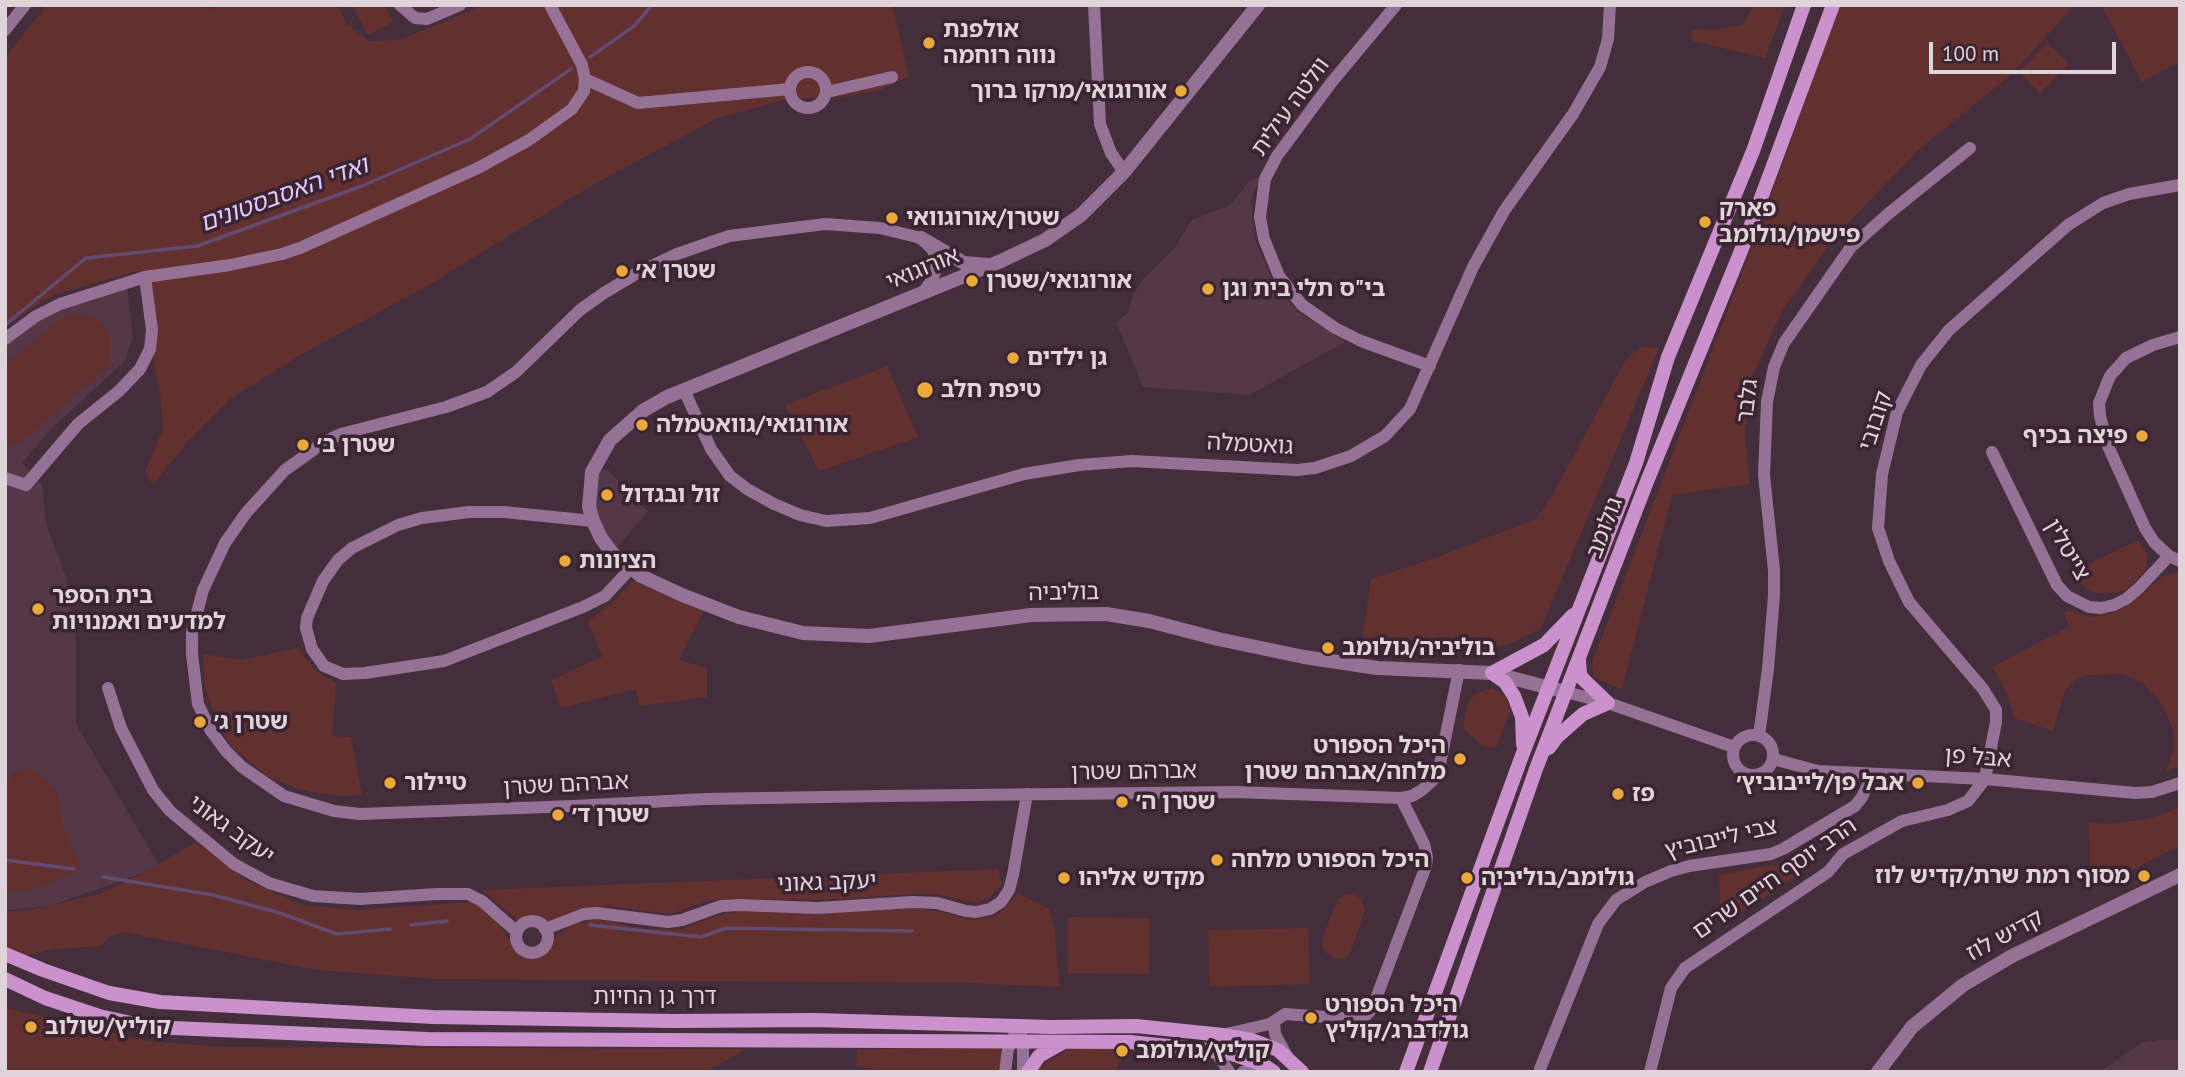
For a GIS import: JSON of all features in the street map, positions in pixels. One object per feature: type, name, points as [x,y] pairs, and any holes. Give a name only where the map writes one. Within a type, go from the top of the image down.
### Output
[{"type":"main road","name":"גולומב","points":[[1406,1072],[1523,753],[1636,463],[1668,357],[1753,151],[1804,5]]},
{"type":"main road","name":"גולומב","points":[[1430,1072],[1536,769],[1646,484],[1745,241],[1833,5]]},
{"type":"main road","points":[[1523,753],[1523,729],[1518,706],[1505,682],[1492,673],[1544,645],[1581,606]]},
{"type":"main road","points":[[1536,769],[1557,737],[1570,724],[1583,714],[1608,702],[1583,679],[1579,659]]},
{"type":"main road","name":"דרך גן החיות","points":[[5,954],[109,993],[172,1003],[446,1017],[1136,1026],[1223,1035],[1266,1045],[1288,1058],[1302,1072]]},
{"type":"main road","name":"דרך גן החיות","points":[[5,979],[45,998],[99,1016],[164,1028],[427,1040],[1130,1042],[1207,1049],[1239,1055],[1268,1068]]},
{"type":"main road","points":[[1026,1072],[1039,1056],[1066,1041]]},
{"type":"main road","points":[[1398,1072],[1412,1055]]},
{"type":"street","points":[[5,30],[25,5]]},
{"type":"street","points":[[400,5],[415,19],[427,19],[460,5]]},
{"type":"street","points":[[5,339],[36,316],[60,304],[145,277],[230,265],[282,254],[478,168],[552,125],[580,100],[585,79],[576,53],[550,5]]},
{"type":"street","points":[[1094,5],[1100,124],[1111,153],[1124,172]]},
{"type":"street","name":"אורוגואי","points":[[593,521],[589,492],[592,472],[600,455],[615,435],[633,418],[667,397],[993,265],[1045,240],[1066,226],[1092,205],[1124,172],[1258,5]]},
{"type":"street","name":"וולטה עילית","points":[[1396,5],[1331,83],[1277,156],[1265,179],[1260,217],[1264,239],[1279,276],[1302,305],[1335,328],[1361,341],[1430,366]]},
{"type":"street","name":"גואטמלה","points":[[684,390],[711,449],[730,476],[747,489],[787,510],[816,520],[835,522],[870,518],[1033,472],[1087,464],[1132,461],[1277,469],[1315,468],[1351,456],[1385,436],[1410,409],[1473,267],[1504,211],[1573,114],[1600,67],[1608,39],[1610,5]]},
{"type":"street","points":[[804,72],[810,72],[824,80],[827,92],[822,103],[804,108],[794,101],[790,89],[794,78],[804,72]]},
{"type":"street","points":[[827,92],[892,77]]},
{"type":"street","points":[[585,79],[638,103],[790,89]]},
{"type":"street","name":"גלבר","points":[[1759,736],[1774,595],[1764,475],[1767,402],[1774,366],[1784,343],[1851,247],[1970,148]]},
{"type":"street","name":"קובובי","points":[[1985,779],[1996,710],[1991,699],[1909,602],[1889,561],[1878,528],[1882,474],[1897,412],[1921,365],[1949,330],[2068,225],[2103,203],[2129,194],[2180,185]]},
{"type":"street","name":"אברהם שטרן","points":[[921,238],[880,228],[825,224],[729,236],[689,249],[639,272],[580,310],[516,372],[487,392],[446,407],[341,434],[326,441],[285,470],[246,513],[220,553],[203,590],[192,632],[194,685],[198,704],[211,731],[243,767],[284,796],[334,811],[390,814],[705,799],[1027,794],[1236,792],[1401,798]]},
{"type":"street","points":[[921,238],[964,263],[993,265]]},
{"type":"street","points":[[921,238],[933,250],[937,266],[932,280],[922,293]]},
{"type":"street","points":[[5,478],[26,485],[78,424],[119,391],[140,369],[150,349],[152,330],[145,277]]},
{"type":"street","points":[[2175,559],[2154,542],[2145,528],[2108,446],[2099,403],[2110,376],[2126,358],[2153,345],[2180,337]]},
{"type":"street","name":"צייטלין","points":[[1992,452],[2057,585],[2067,596],[2089,607],[2101,608],[2114,604],[2126,599],[2175,559]]},
{"type":"street","points":[[593,521],[515,513],[469,512],[422,518],[388,529],[352,548],[338,560],[323,581],[307,618],[306,628],[312,649],[324,666],[343,674],[444,661],[583,607],[605,596],[630,569]]},
{"type":"street","name":"בוליביה","points":[[593,521],[612,554],[641,576],[739,617],[803,633],[869,636],[1031,615],[1106,614],[1149,621],[1271,651],[1377,668],[1492,673],[1566,692]]},
{"type":"street","points":[[1223,1035],[1274,1022],[1280,1016],[1291,1013],[1353,1020],[1366,1015],[1377,1002],[1426,866],[1424,844],[1401,798],[1412,796],[1435,778],[1459,670]]},
{"type":"street","name":"יעקב גאוני","points":[[108,688],[121,728],[153,790],[170,811],[234,864],[269,883],[313,896],[360,899],[468,894],[488,906],[517,932]]},
{"type":"street","points":[[1566,692],[1608,702],[1734,747]]},
{"type":"street","points":[[1746,736],[1759,736],[1769,743],[1773,760],[1764,772],[1751,776],[1744,774],[1734,764],[1734,747],[1746,736]]},
{"type":"street","name":"אבל פן","points":[[1773,760],[1818,771],[1985,779],[2135,793],[2152,792],[2180,783]]},
{"type":"street","name":"צבי לייבוביץ","points":[[1540,1069],[1598,924],[1616,900],[1645,881],[1671,871],[1760,856],[1783,849],[1855,806],[1873,774]]},
{"type":"street","name":"הרב יוסף חיים שרים","points":[[1650,1072],[1671,988],[1685,968],[1828,872],[1843,854],[1902,821],[1948,810],[1968,801],[1985,779]]},
{"type":"street","name":"יעקב גאוני","points":[[545,929],[584,914],[597,913],[667,922],[682,920],[721,906],[739,905],[818,908],[913,902],[937,903],[976,912],[990,909],[1001,902],[1009,890],[1027,794]]},
{"type":"street","name":"קדיש לוז","points":[[1878,1072],[1912,1027],[1963,985],[2012,957],[2180,875]]},
{"type":"street","points":[[537,922],[545,929],[546,943],[537,952],[531,953],[520,948],[516,938],[523,924],[537,922]]},
{"type":"street","points":[[1274,1022],[1275,1034],[1288,1058]]},
{"type":"street","points":[[1018,1025],[1017,1040],[1026,1072]]},
{"type":"street","points":[[1005,1072],[1008,1049],[1017,1040]]},
{"type":"street","points":[[1207,1049],[1218,1055],[1229,1072]]},
{"type":"street","points":[[1242,1072],[1268,1068]]},
{"type":"shaded area","points":[[47,5],[195,5],[212,9],[221,5],[337,5],[347,24],[369,41],[400,40],[484,5],[892,5],[909,76],[878,91],[842,97],[786,99],[715,119],[584,190],[425,287],[295,358],[229,400],[190,439],[153,485],[145,471],[163,429],[161,400],[137,271],[53,295],[5,326],[5,57]]},
{"type":"shaded area","points":[[352,5],[384,5],[393,22],[368,35]]},
{"type":"shaded area","points":[[1754,5],[1785,5],[1765,58],[1693,41],[1691,29],[1715,30],[1742,25]]},
{"type":"shaded area","points":[[1840,5],[2075,5],[2012,74],[1918,150],[1834,238],[1781,313],[1752,377],[1745,434],[1750,484],[1672,495],[1622,689],[1594,678],[1592,663],[1755,239]]},
{"type":"shaded area","points":[[2101,5],[2180,5],[2180,62],[2142,82]]},
{"type":"shaded area","points":[[2047,43],[2069,64],[2040,93],[2019,72]]},
{"type":"shaded area","name":"בי\"ס תלי בית וגן","points":[[1261,176],[1251,200],[1255,239],[1273,283],[1298,312],[1345,342],[1249,395],[1143,387],[1116,322],[1128,313],[1133,295],[1143,279],[1174,249],[1191,221],[1230,205],[1249,182]]},
{"type":"shaded area","name":"בית הספר למדעים ואמנויות","points":[[127,286],[133,338],[124,362],[52,428],[22,463],[42,485],[46,523],[66,577],[76,641],[76,724],[160,867],[49,906],[5,910],[5,345],[56,310],[89,302]]},
{"type":"shaded area","points":[[79,313],[100,322],[108,332],[111,354],[108,365],[26,438],[5,446],[5,365],[55,322],[67,315]]},
{"type":"shaded area","points":[[1641,347],[1659,348],[1541,628],[1512,643],[1472,654],[1361,650],[1371,579],[1438,557],[1536,519],[1554,492],[1625,361]]},
{"type":"shaded area","points":[[887,366],[918,437],[819,471],[785,405]]},
{"type":"shaded area","points":[[607,469],[648,511],[612,553],[593,521],[592,472]]},
{"type":"shaded area","points":[[2138,540],[2147,554],[2145,572],[2125,590],[2096,593],[2086,588],[2071,573]]},
{"type":"shaded area","points":[[2180,574],[2180,766],[2165,772],[2174,749],[2173,730],[2164,707],[2144,684],[2124,674],[2087,675],[2075,680],[2065,690],[2053,731],[2014,718],[2008,694],[1992,667],[2069,627],[2064,612],[2073,611],[2090,617],[2109,614],[2126,607],[2163,576]]},
{"type":"shaded area","points":[[632,581],[703,612],[679,660],[707,668],[707,697],[639,706],[636,689],[561,708],[551,680],[602,657],[588,621],[612,603]]},
{"type":"shaded area","points":[[297,648],[316,671],[336,683],[332,736],[351,737],[362,795],[342,796],[310,792],[271,779],[233,748],[221,731],[205,689],[203,654],[241,660]]},
{"type":"shaded area","points":[[1492,688],[1505,696],[1510,711],[1496,748],[1486,747],[1463,729],[1468,702],[1477,693]]},
{"type":"shaded area","points":[[31,767],[57,790],[63,828],[82,868],[47,885],[24,892],[5,892],[5,788],[13,773]]},
{"type":"shaded area","points":[[2180,807],[2180,846],[2091,890],[2089,822],[2106,824],[2149,819]]},
{"type":"shaded area","points":[[196,842],[244,879],[302,905],[357,910],[471,902],[492,913],[521,957],[536,959],[550,949],[557,935],[571,925],[597,919],[645,929],[683,929],[714,916],[741,911],[920,909],[970,920],[1000,913],[1018,893],[1049,909],[1054,927],[1060,987],[969,983],[437,979],[317,970],[124,932],[109,937],[101,946],[54,949],[25,956],[5,946],[5,911],[26,911],[100,894],[149,870]]},
{"type":"shaded area","points":[[1814,862],[1809,868],[1721,926],[1719,875],[1766,866]]},
{"type":"shaded area","points":[[998,869],[1002,884],[990,897],[977,903],[936,894],[821,900],[731,899],[710,900],[670,914],[606,906],[584,909],[547,923],[538,917],[517,919],[481,890]]},
{"type":"shaded area","points":[[1346,894],[1352,894],[1362,900],[1365,910],[1350,954],[1346,958],[1335,959],[1324,951],[1322,940],[1337,900]]},
{"type":"shaded area","points":[[1068,917],[1150,918],[1149,974],[1068,973]]},
{"type":"shaded area","points":[[1308,928],[1310,984],[1210,987],[1208,930]]},
{"type":"shaded area","points":[[5,1008],[147,1041],[224,1047],[746,1049],[706,1072],[5,1072]]},
{"type":"shaded area","points":[[2180,1040],[2180,1072],[2100,1072],[2141,1043]]},
{"type":"shaded area","points":[[997,1044],[1004,1058],[995,1072],[887,1072],[856,1066],[857,1050]]},
{"type":"shaded area","points":[[1086,1044],[1130,1048],[1114,1072],[1032,1072],[1067,1050]]},
{"type":"waterway","name":"ואדי האסבסטונים","points":[[590,57],[634,26],[652,5]]},
{"type":"waterway","name":"ואדי האסבסטונים","points":[[5,325],[86,258],[197,246],[362,186],[470,139],[571,69]]},
{"type":"waterway","points":[[5,860],[74,869]]},
{"type":"waterway","points":[[104,877],[213,895],[277,912],[337,934],[390,929]]},
{"type":"waterway","points":[[411,925],[447,921]]},
{"type":"waterway","points":[[590,925],[701,937],[726,928],[912,931]]},
{"type":"place","name":"אולפנת נווה רוחמה","points":[[929,43]]},
{"type":"place","name":"אורוגואי/מרקו ברוך","points":[[1181,91]]},
{"type":"place","name":"שטרן/אורוגוואי","points":[[892,218]]},
{"type":"place","name":"פארק פישמן/גולומב","points":[[1705,222]]},
{"type":"place","name":"שטרן א׳","points":[[622,271]]},
{"type":"place","name":"אורוגואי/שטרן","points":[[972,281]]},
{"type":"place","name":"בי\"ס תלי בית וגן","points":[[1208,289]]},
{"type":"place","name":"גן ילדים","points":[[1013,358]]},
{"type":"place","name":"טיפת חלב","points":[[925,390]]},
{"type":"place","name":"אורוגואי/גוואטמלה","points":[[642,425]]},
{"type":"place","name":"פיצה בכיף","points":[[2142,436]]},
{"type":"place","name":"שטרן ב׳","points":[[303,445]]},
{"type":"place","name":"זול ובגדול","points":[[607,495]]},
{"type":"place","name":"הציונות","points":[[565,561]]},
{"type":"place","name":"בית הספר למדעים ואמנויות","points":[[38,609]]},
{"type":"place","name":"בוליביה/גולומב","points":[[1328,648]]},
{"type":"place","name":"שטרן ג׳","points":[[200,722]]},
{"type":"place","name":"היכל הספורט מלחה/אברהם שטרן","points":[[1460,759]]},
{"type":"place","name":"טיילור","points":[[390,783]]},
{"type":"place","name":"אבל פן/לייבוביץ׳","points":[[1918,783]]},
{"type":"place","name":"פז","points":[[1618,794]]},
{"type":"place","name":"שטרן ה׳","points":[[1122,802]]},
{"type":"place","name":"שטרן ד׳","points":[[558,815]]},
{"type":"place","name":"היכל הספורט מלחה","points":[[1217,860]]},
{"type":"place","name":"מסוף רמת שרת/קדיש לוז","points":[[2144,876]]},
{"type":"place","name":"מקדש אליהו","points":[[1064,878]]},
{"type":"place","name":"גולומב/בוליביה","points":[[1467,878]]},
{"type":"place","name":"היכל הספורט גולדברג/קוליץ","points":[[1311,1018]]},
{"type":"place","name":"קוליץ/שולוב","points":[[31,1027]]},
{"type":"place","name":"קוליץ/גולומב","points":[[1122,1051]]}]
